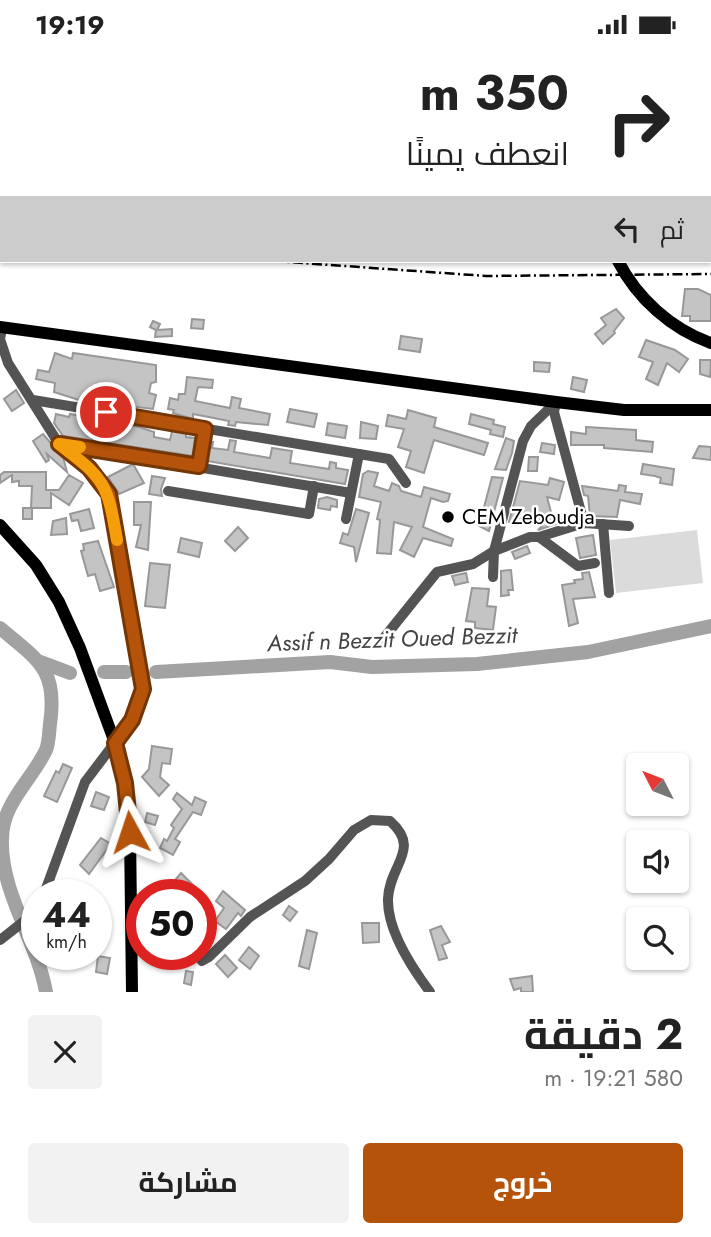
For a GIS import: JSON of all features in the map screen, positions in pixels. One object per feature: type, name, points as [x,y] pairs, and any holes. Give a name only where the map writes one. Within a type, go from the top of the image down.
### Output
[{"type":"main road","points":[[619,263],[635,290],[654,307],[695,337],[711,343]]},
{"type":"main road","points":[[1,328],[556,402],[624,409],[711,410]]},
{"type":"main road","points":[[0,525],[36,565],[59,602],[80,648],[115,743],[128,799],[134,879]]},
{"type":"main road","points":[[132,992],[134,970]]},
{"type":"street","points":[[1,328],[3,351],[59,444],[89,468],[109,494],[143,689],[132,720],[85,782],[49,879]]},
{"type":"street","points":[[33,400],[389,459],[406,483]]},
{"type":"street","points":[[556,402],[554,412],[583,523]]},
{"type":"street","points":[[493,577],[494,551],[523,441],[531,426],[556,402]]},
{"type":"street","points":[[199,466],[205,429]]},
{"type":"street","points":[[59,444],[351,493]]},
{"type":"street","points":[[346,519],[359,454]]},
{"type":"street","points":[[167,491],[309,514],[314,486]]},
{"type":"street","points":[[379,644],[437,572],[473,564],[494,551],[530,537],[540,537],[583,523],[629,526]]},
{"type":"street","points":[[603,524],[609,593]]},
{"type":"street","points":[[540,537],[578,566],[595,563]]},
{"type":"street","points":[[217,949],[250,917],[305,881],[354,830],[371,820],[390,821],[403,832],[405,845],[392,875],[387,899],[391,924],[430,992]]},
{"type":"street","points":[[4,937],[21,923]]},
{"type":"shaded area","points":[[697,530],[703,583],[616,593],[610,540]]},
{"type":"building","points":[[685,289],[698,289],[711,295],[711,321],[690,321],[690,316],[682,316]]},
{"type":"building","points":[[616,309],[624,318],[615,333],[603,344],[595,334],[606,325],[601,318]]},
{"type":"building","points":[[192,319],[204,320],[203,329],[191,328]]},
{"type":"building","points":[[153,321],[160,324],[157,330],[172,329],[172,336],[155,337],[156,330],[150,327]]},
{"type":"building","points":[[401,336],[422,339],[420,352],[399,349]]},
{"type":"building","points":[[646,340],[675,350],[688,359],[679,372],[667,363],[658,385],[646,379],[653,362],[639,357]]},
{"type":"building","points":[[55,353],[72,359],[73,353],[156,365],[156,382],[151,383],[149,393],[156,395],[153,409],[79,400],[54,392],[55,383],[36,379],[38,370],[49,372]]},
{"type":"building","points":[[700,360],[711,360],[710,377],[700,374]]},
{"type":"building","points":[[534,362],[550,363],[549,372],[534,371]]},
{"type":"building","points":[[187,377],[213,380],[212,388],[198,387],[195,401],[230,408],[232,397],[241,399],[239,408],[270,414],[268,425],[236,422],[235,426],[228,425],[229,421],[193,414],[193,419],[173,413],[174,410],[168,409],[170,398],[178,400],[179,394],[185,394]]},
{"type":"building","points":[[573,377],[587,380],[584,392],[571,389]]},
{"type":"building","points":[[16,390],[24,403],[12,411],[4,399]]},
{"type":"building","points":[[290,409],[317,414],[314,427],[287,422]]},
{"type":"building","points":[[408,410],[436,418],[434,427],[488,443],[484,455],[434,440],[424,473],[406,467],[411,451],[398,447],[404,429],[386,426],[388,415],[406,419]]},
{"type":"building","points":[[56,414],[69,417],[70,414],[139,427],[154,432],[154,437],[170,440],[172,431],[186,433],[186,437],[195,438],[193,456],[63,436],[54,423]]},
{"type":"building","points":[[471,414],[494,420],[493,424],[505,427],[503,437],[490,434],[491,430],[469,424]]},
{"type":"building","points":[[361,422],[378,426],[376,439],[360,438]]},
{"type":"building","points":[[328,423],[347,426],[345,438],[326,435]]},
{"type":"building","points":[[586,427],[636,430],[636,440],[653,442],[652,452],[604,448],[604,445],[571,445],[571,432],[586,434]]},
{"type":"building","points":[[43,434],[63,457],[67,472],[47,454],[49,460],[46,462],[33,441]]},
{"type":"building","points":[[506,438],[514,441],[506,470],[495,469]]},
{"type":"building","points":[[230,440],[236,441],[234,452],[270,458],[272,448],[292,451],[290,463],[329,469],[330,462],[336,463],[336,468],[348,470],[345,484],[207,461],[210,442],[213,442],[212,448],[228,450]]},
{"type":"building","points":[[542,443],[555,445],[554,454],[540,452]]},
{"type":"building","points":[[699,446],[711,447],[711,460],[693,458]]},
{"type":"building","points":[[529,457],[538,457],[537,471],[528,471]]},
{"type":"building","points":[[133,464],[144,483],[119,494],[108,477]]},
{"type":"building","points":[[643,464],[674,469],[672,485],[660,483],[661,478],[641,474]]},
{"type":"building","points":[[368,471],[378,473],[374,486],[389,491],[392,483],[399,486],[401,491],[421,497],[424,487],[450,494],[448,501],[431,498],[423,527],[453,539],[451,546],[423,538],[414,557],[400,550],[412,527],[394,522],[391,554],[377,553],[380,520],[377,519],[381,502],[359,497],[363,474]]},
{"type":"building","points":[[4,472],[46,472],[46,490],[59,490],[69,475],[83,483],[69,505],[51,493],[51,508],[32,508],[32,519],[23,519],[23,508],[31,508],[32,486],[19,486],[19,481],[12,482],[12,475],[0,483],[0,475]]},
{"type":"building","points":[[152,476],[165,478],[161,489],[162,496],[149,494]]},
{"type":"building","points":[[492,477],[503,478],[489,531],[479,526]]},
{"type":"building","points":[[550,478],[564,482],[559,500],[547,497],[552,516],[558,514],[565,521],[538,530],[542,526],[539,516],[526,515],[525,519],[518,518],[517,523],[509,522],[520,481],[548,485]]},
{"type":"building","points":[[619,485],[626,486],[625,492],[642,494],[640,504],[620,500],[617,517],[590,516],[588,496],[584,495],[582,486],[618,491]]},
{"type":"building","points":[[327,497],[337,500],[337,507],[331,506],[330,510],[318,508],[319,499]]},
{"type":"building","points":[[134,502],[151,502],[148,550],[136,547],[141,525],[134,525]]},
{"type":"building","points":[[89,509],[94,528],[81,531],[78,520],[72,521],[70,514]]},
{"type":"building","points":[[356,509],[369,513],[356,562],[354,547],[340,543],[343,533],[348,535]]},
{"type":"building","points":[[66,518],[67,534],[51,535],[53,521]]},
{"type":"building","points":[[238,527],[248,538],[235,551],[225,541]]},
{"type":"building","points":[[593,535],[596,555],[580,558],[576,538]]},
{"type":"building","points":[[181,538],[202,543],[199,557],[178,552]]},
{"type":"building","points":[[98,541],[114,587],[100,591],[95,574],[88,576],[81,551],[84,550],[83,544]]},
{"type":"building","points":[[527,546],[530,553],[515,559],[512,552]]},
{"type":"building","points":[[150,563],[170,565],[165,608],[145,606]]},
{"type":"building","points":[[511,570],[513,590],[508,590],[509,595],[501,596],[501,571]]},
{"type":"building","points":[[589,572],[595,597],[573,599],[578,623],[569,626],[562,585],[575,583],[574,580],[583,579],[582,573]]},
{"type":"building","points":[[466,573],[468,582],[455,585],[452,576]]},
{"type":"building","points":[[472,588],[489,589],[487,606],[496,607],[493,630],[475,628],[475,622],[466,621]]},
{"type":"building","points":[[152,746],[172,749],[170,764],[162,763],[160,777],[169,785],[159,796],[142,777],[149,769]]},
{"type":"building","points":[[63,764],[72,768],[57,802],[44,796],[56,771],[59,773]]},
{"type":"building","points":[[96,792],[109,797],[104,810],[91,806]]},
{"type":"building","points":[[177,793],[192,805],[195,797],[206,802],[201,815],[193,812],[175,839],[180,842],[173,855],[160,848],[164,839],[167,841],[174,828],[171,825],[182,809],[173,799]]},
{"type":"building","points":[[147,813],[158,816],[155,825],[145,822]]},
{"type":"building","points":[[101,838],[111,844],[89,874],[80,865]]},
{"type":"building","points":[[181,873],[187,879],[176,879]]},
{"type":"building","points":[[223,891],[245,910],[241,916],[238,913],[226,929],[217,922],[224,908],[217,900]]},
{"type":"building","points":[[289,906],[297,912],[290,921],[283,915]]},
{"type":"building","points":[[362,923],[379,923],[379,942],[363,943]]},
{"type":"building","points":[[441,926],[450,942],[442,945],[447,958],[439,960],[430,930]]},
{"type":"building","points":[[307,930],[317,933],[309,969],[299,966]]},
{"type":"building","points":[[249,947],[259,956],[250,969],[239,960]]},
{"type":"building","points":[[225,955],[237,968],[228,977],[217,963]]},
{"type":"building","points":[[96,970],[108,970],[107,974]]},
{"type":"building","points":[[186,971],[193,972],[191,985],[184,983]]},
{"type":"building","points":[[532,976],[533,992],[521,992],[521,988],[514,990],[510,979]]},
{"type":"waterway","name":"Assif n Bezzit Oued Bezzit","points":[[156,672],[330,662],[372,667],[477,664],[588,652],[711,626]]},
{"type":"waterway","points":[[0,628],[35,658],[48,678],[51,690],[47,747],[12,803],[3,826],[2,839],[7,878],[46,992]]},
{"type":"waterway","points":[[38,661],[70,673]]},
{"type":"waterway","points":[[104,672],[126,672]]},
{"type":"railway","points":[[302,263],[486,276],[711,274]]},
{"type":"slow traffic","points":[[80,447],[59,444],[104,484],[109,494],[117,540]]},
{"type":"place","name":"CEM Zeboudja","points":[[448,517]]},
{"type":"route","points":[[106,412],[205,429],[199,466],[59,444],[89,468],[104,484],[109,494],[143,689],[132,720],[115,743],[128,799],[130,832]]}]
